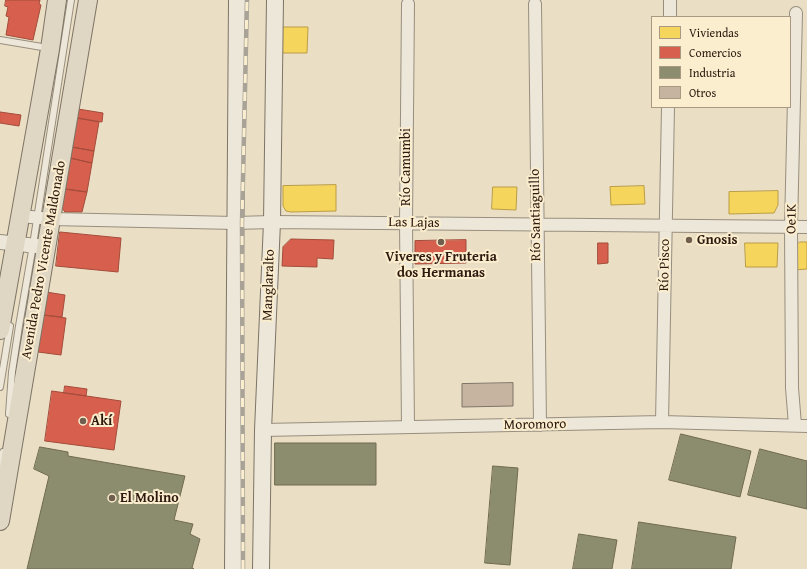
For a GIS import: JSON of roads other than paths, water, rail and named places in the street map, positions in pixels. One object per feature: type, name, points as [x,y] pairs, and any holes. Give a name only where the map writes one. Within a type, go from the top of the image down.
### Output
[{"type":"main road","name":"Avenida Pedro Vicente Maldonado","points":[[0,521],[23,246],[33,216],[50,49],[57,0]]},
{"type":"main road","name":"Avenida Pedro Vicente Maldonado","points":[[5,324],[23,246],[33,216],[88,0]]},
{"type":"main road","points":[[233,569],[237,0]]},
{"type":"main road","name":"Manglaralto","points":[[261,569],[264,430],[272,222],[275,0]]},
{"type":"street","points":[[670,0],[670,16]]},
{"type":"street","name":"Río Camumbi","points":[[408,4],[406,223],[408,427]]},
{"type":"street","name":"Río Santiaguillo","points":[[535,4],[536,224],[540,425]]},
{"type":"street","name":"Oe1K","points":[[796,13],[791,227],[792,388],[801,425]]},
{"type":"street","name":"Río Pisco","points":[[662,422],[668,108]]},
{"type":"street","name":"Las Lajas","points":[[33,216],[235,223],[272,222],[807,227]]},
{"type":"street","name":"Moromoro","points":[[264,430],[662,422],[801,425]]},
{"type":"lane","points":[[34,176],[61,0]]},
{"type":"lane","points":[[33,216],[71,0]]},
{"type":"lane","points":[[0,40],[50,49]]},
{"type":"lane","points":[[9,418],[12,372],[19,326],[23,246]]},
{"type":"lane","points":[[0,388],[5,324]]},
{"type":"lane","points":[[0,467],[4,446]]},
{"type":"railway","points":[[243,569],[242,223],[247,0]]},
{"type":"place","name":"Gnosis","points":[[689,240]]},
{"type":"place","name":"Viveres y Fruteria dos Hermanas","points":[[441,242]]},
{"type":"place","name":"Akí","points":[[83,421]]},
{"type":"place","name":"El Molino","points":[[112,498]]}]
